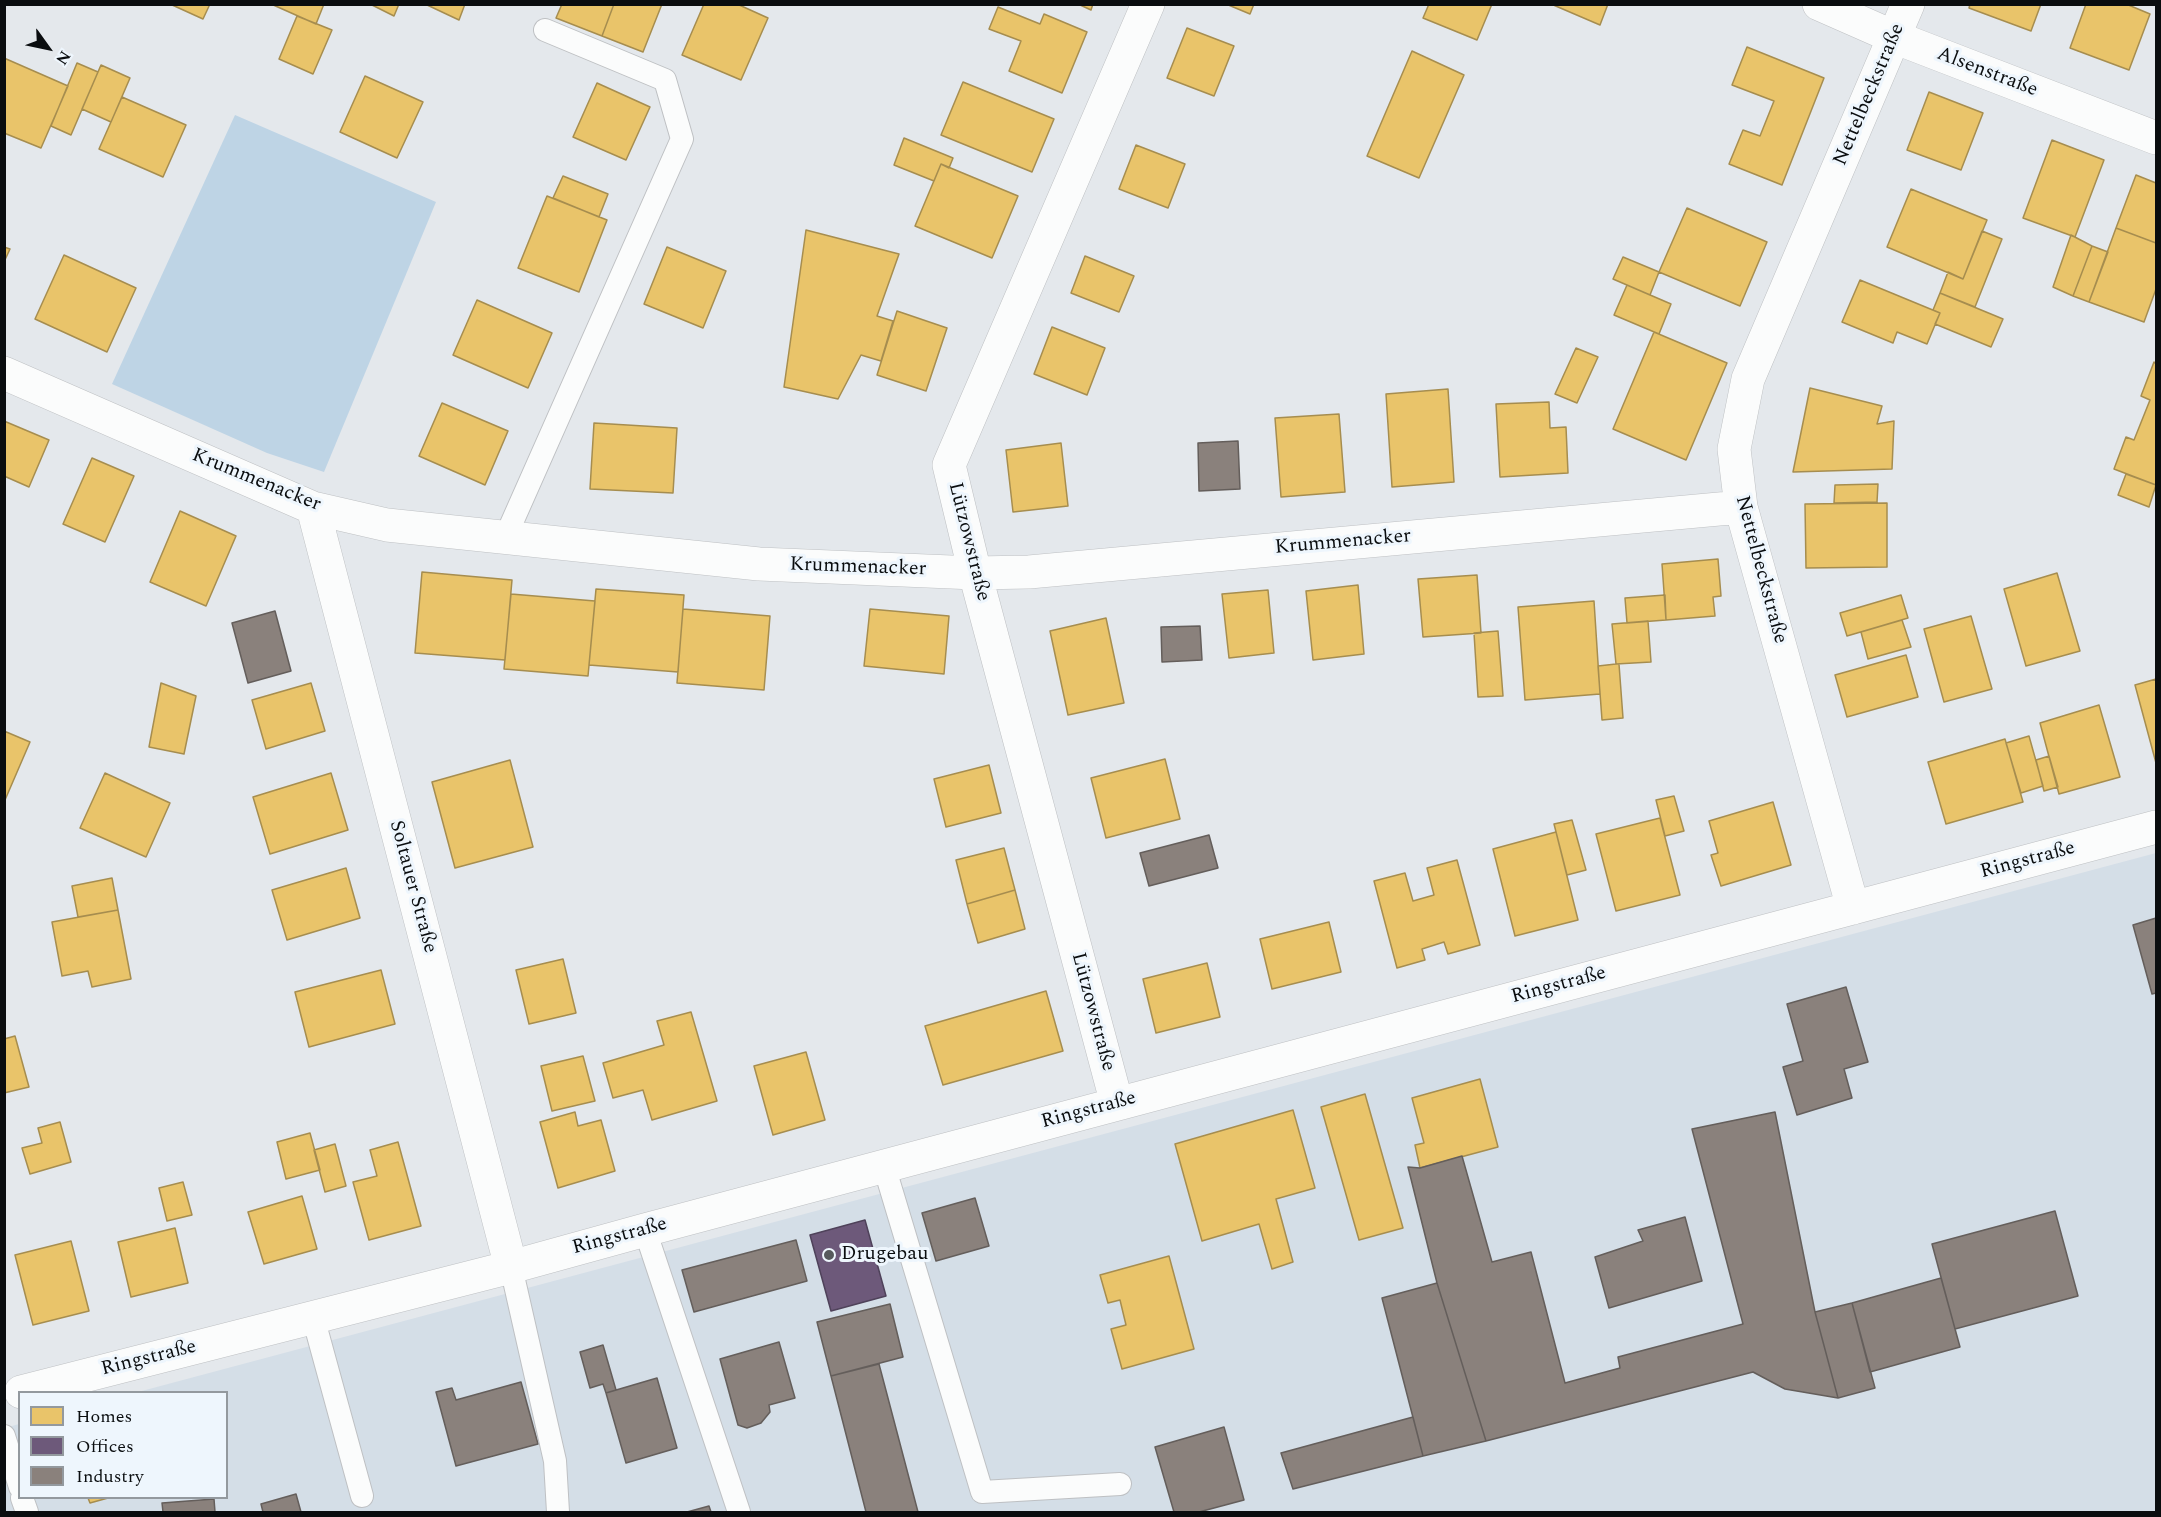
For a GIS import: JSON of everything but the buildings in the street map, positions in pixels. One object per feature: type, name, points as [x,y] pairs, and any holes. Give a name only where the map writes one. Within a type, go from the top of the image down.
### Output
[{"type":"street","name":"Lützowstraße","points":[[1117,1104],[975,573],[949,465],[1148,4]]},
{"type":"street","name":"Alsenstraße","points":[[1819,4],[1894,37],[2157,138]]},
{"type":"street","name":"Nettelbeckstraße","points":[[1853,908],[1741,507],[1734,449],[1749,379],[1908,4]]},
{"type":"street","name":"Krummenacker","points":[[4,374],[313,508],[387,525],[759,564],[975,573],[1029,572],[1741,507]]},
{"type":"street","name":"Soltauer Straße","points":[[313,508],[512,1267]]},
{"type":"street","name":"Ringstraße","points":[[28,1391],[512,1267],[2157,827]]},
{"type":"lane","points":[[505,538],[682,139],[665,80],[545,30]]},
{"type":"lane","points":[[884,1166],[982,1492],[1120,1484]]},
{"type":"lane","points":[[645,1230],[739,1512]]},
{"type":"lane","points":[[512,1267],[555,1461],[558,1512]]},
{"type":"lane","points":[[313,1317],[362,1496]]},
{"type":"lane","points":[[4,1436],[18,1481]]},
{"type":"shaded area","points":[[235,115],[436,202],[324,472],[267,453],[112,384]]},
{"type":"shaded area","points":[[2156,853],[2156,1512],[5,1512],[5,1428],[18,1424],[18,1499],[228,1499],[228,1391],[142,1391]]},
{"type":"place","name":"Drugebau","points":[[829,1255]]}]
